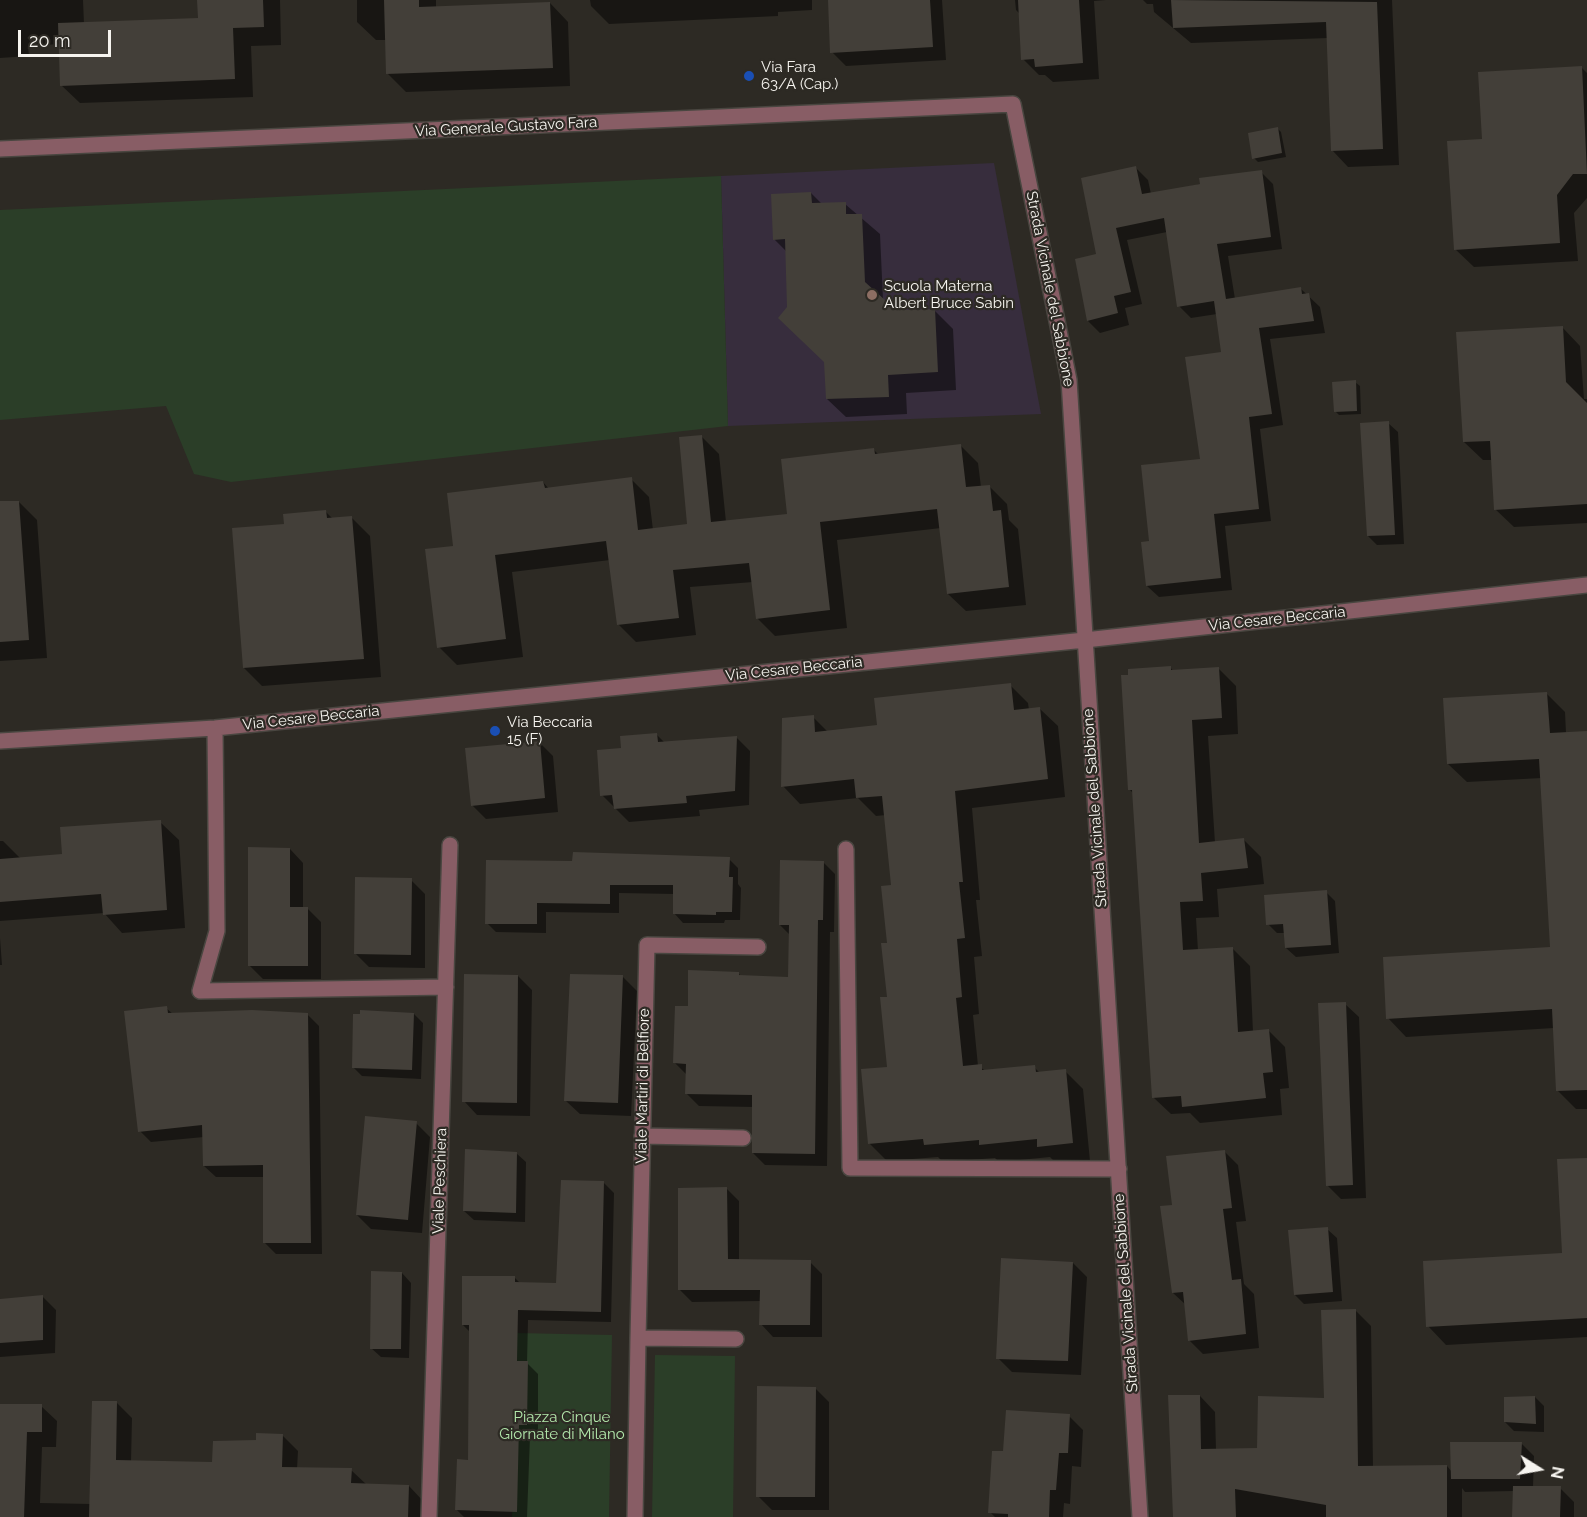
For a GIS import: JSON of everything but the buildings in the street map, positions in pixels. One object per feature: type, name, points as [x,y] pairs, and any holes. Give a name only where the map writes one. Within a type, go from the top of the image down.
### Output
[{"type":"street","name":"Via Generale Gustavo Fara","points":[[0,149],[1013,104]]},
{"type":"street","name":"Strada Vicinale del Sabbione","points":[[1013,104],[1069,380],[1140,1517]]},
{"type":"street","name":"Via Cesare Beccaria","points":[[0,741],[215,728],[1085,640],[1587,585]]},
{"type":"street","points":[[215,728],[217,931],[200,991],[446,987]]},
{"type":"street","name":"Viale Peschiera","points":[[429,1517],[450,845]]},
{"type":"street","points":[[846,849],[850,1168],[1119,1169]]},
{"type":"street","name":"Viale Martiri di Belfiore","points":[[638,1338],[647,945],[758,946]]},
{"type":"street","points":[[642,1136],[742,1138]]},
{"type":"street","points":[[635,1517],[638,1338],[736,1339]]},
{"type":"shaded area","name":"Scuola Materna Albert Bruce Sabin","points":[[994,163],[1041,414],[728,426],[721,176]]},
{"type":"green space","points":[[721,176],[728,426],[231,482],[194,474],[166,406],[0,420],[0,210]]},
{"type":"green space","name":"Piazza Cinque Giornate di Milano","points":[[516,1333],[612,1335],[609,1517],[512,1517]]},
{"type":"green space","points":[[655,1355],[735,1356],[733,1517],[652,1517]]},
{"type":"place","name":"Via Fara 63/A (Cap.)","points":[[749,76]]},
{"type":"place","name":"Scuola Materna Albert Bruce Sabin","points":[[872,295]]},
{"type":"place","name":"Via Beccaria 15 (F)","points":[[495,731]]}]
